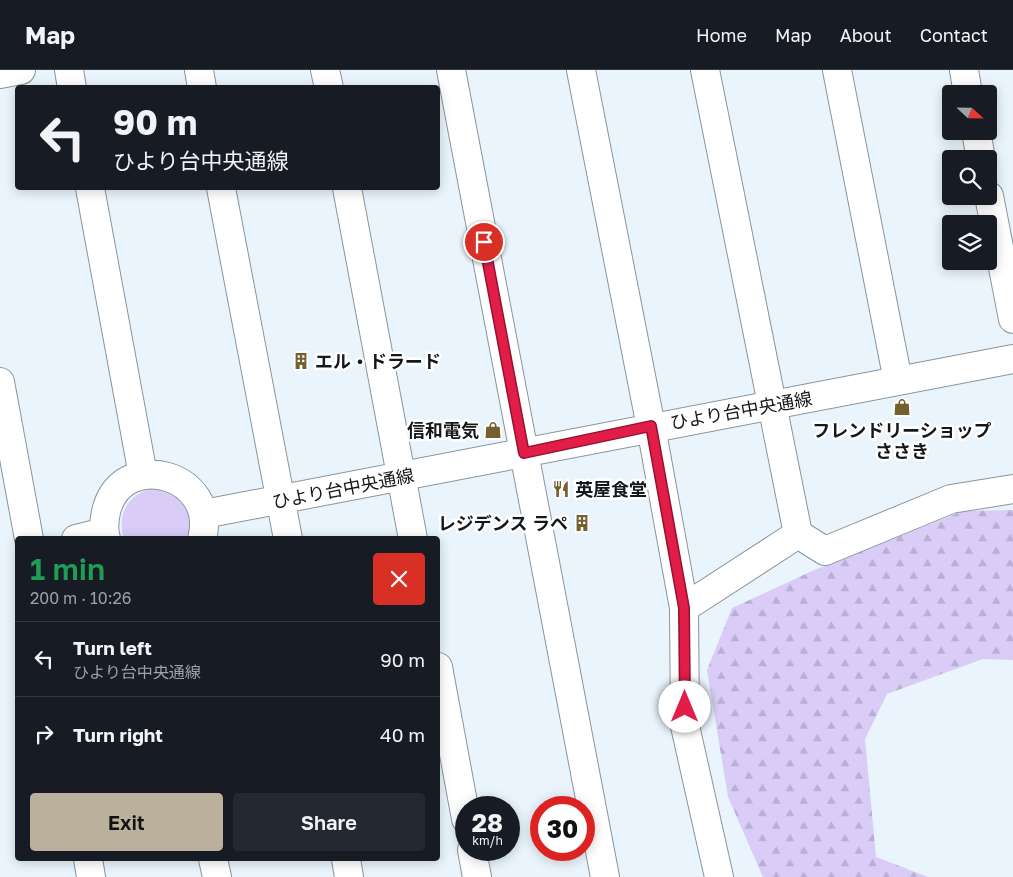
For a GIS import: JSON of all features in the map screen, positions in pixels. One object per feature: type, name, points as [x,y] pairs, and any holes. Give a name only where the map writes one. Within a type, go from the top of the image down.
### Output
[{"type":"street","points":[[0,74],[21,70]]},
{"type":"street","points":[[68,70],[71,85]]},
{"type":"street","points":[[199,70],[202,85]]},
{"type":"street","points":[[325,70],[328,85]]},
{"type":"street","points":[[451,70],[605,877]]},
{"type":"street","points":[[581,70],[651,426],[684,608],[685,726],[718,877]]},
{"type":"street","points":[[705,70],[774,405],[798,534],[825,551],[950,499],[1013,489]]},
{"type":"street","points":[[837,70],[898,381]]},
{"type":"street","points":[[964,70],[966,85]]},
{"type":"street","points":[[90,190],[143,475]]},
{"type":"street","points":[[221,190],[287,536]]},
{"type":"street","points":[[348,190],[412,536]]},
{"type":"street","points":[[991,205],[1013,319]]},
{"type":"street","name":"ひより台中央通線","points":[[203,527],[281,500],[524,453],[651,426],[774,405],[1013,359]]},
{"type":"street","points":[[0,382],[29,536]]},
{"type":"street","points":[[105,536],[104,517],[108,503],[117,490],[129,481],[143,475],[158,474],[174,478],[186,486],[196,498],[203,527]]},
{"type":"street","points":[[684,608],[798,534]]},
{"type":"street","points":[[440,678],[462,796]]},
{"type":"street","points":[[88,861],[92,877]]},
{"type":"street","points":[[213,861],[217,877]]},
{"type":"street","points":[[346,861],[349,877]]},
{"type":"street","points":[[474,861],[477,877]]},
{"type":"green space","points":[[156,488],[165,490],[180,499],[189,512],[189,536],[123,536],[123,512],[132,499],[147,490]]},
{"type":"green space","points":[[1013,510],[1013,660],[983,659],[887,694],[865,739],[876,857],[928,877],[763,877],[728,797],[707,670],[732,608],[812,571],[963,511]]},
{"type":"place","name":"エル・ドラード","points":[[301,361]]},
{"type":"place","name":"フレンドリーショップ ささき","points":[[902,407]]},
{"type":"place","name":"信和電気","points":[[493,430]]},
{"type":"place","name":"英屋食堂","points":[[561,489]]},
{"type":"place","name":"レジデンス ラペ","points":[[582,523]]},
{"type":"route","points":[[484,242],[524,453],[651,426],[684,608],[685,707]]}]
